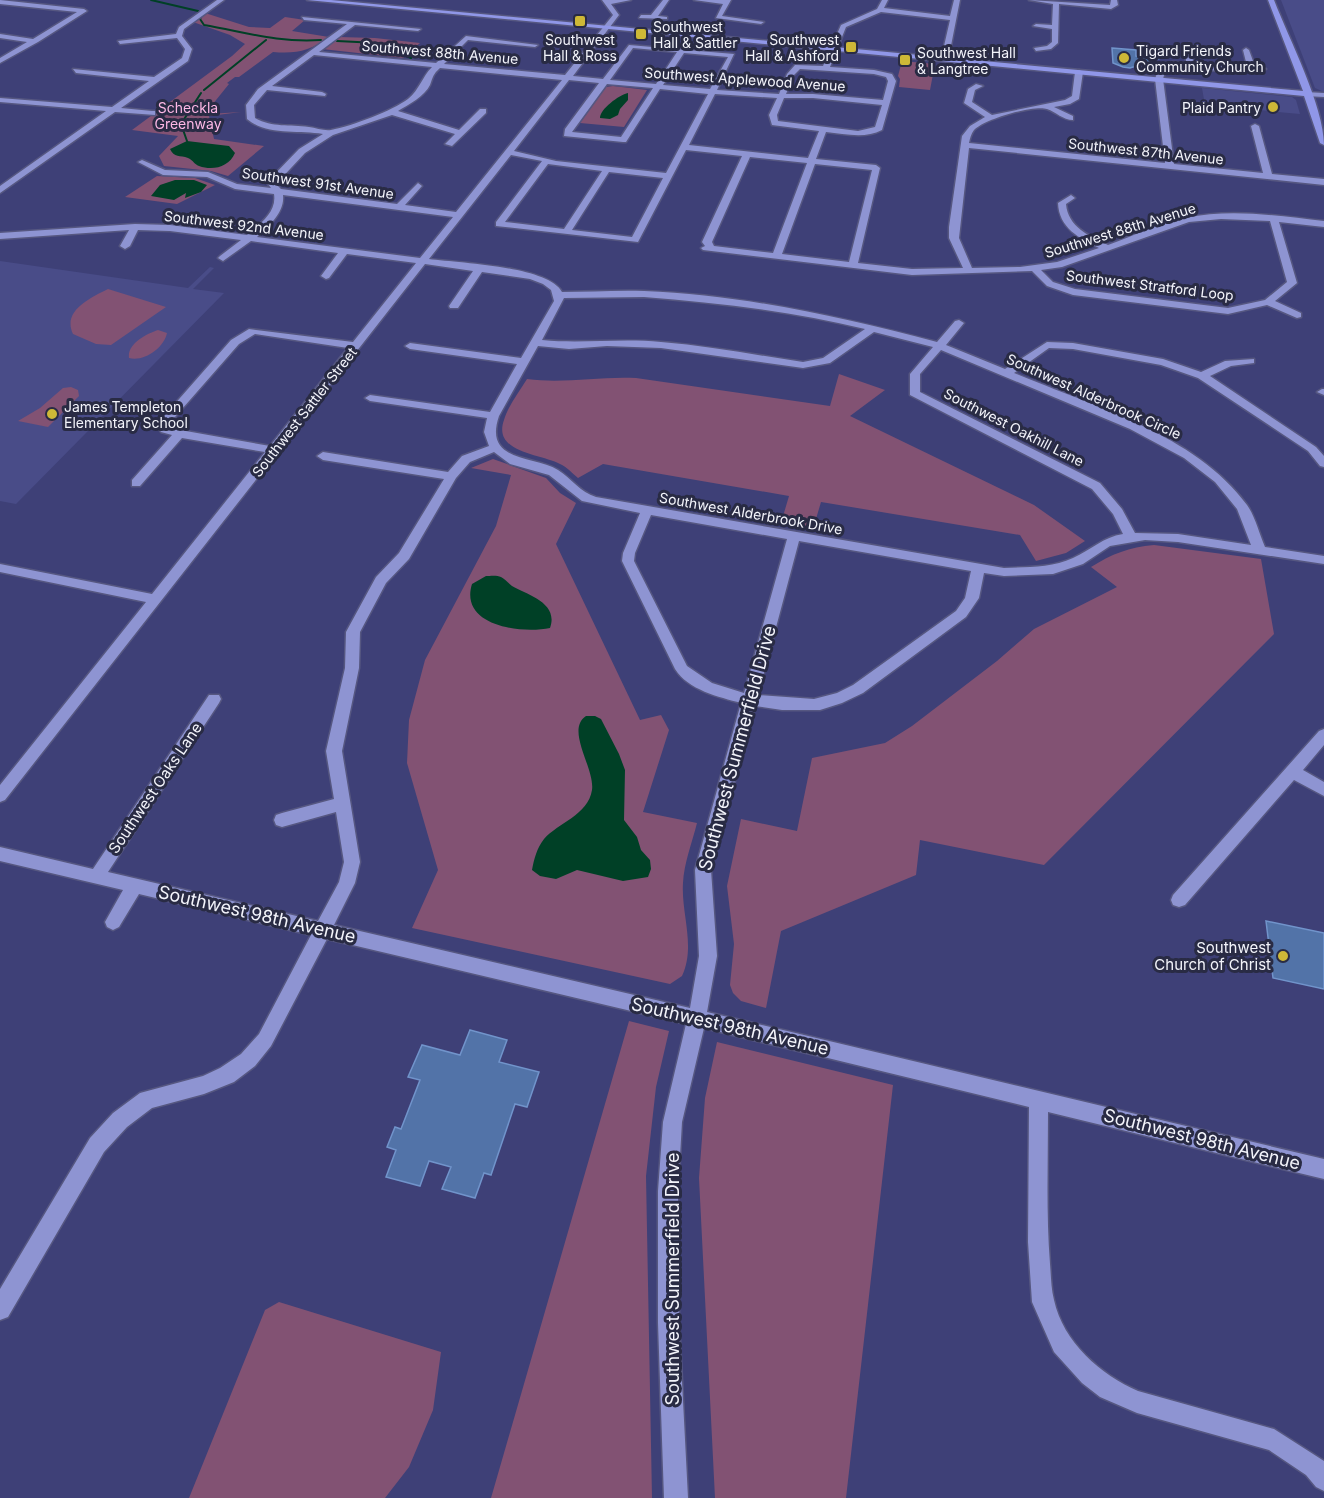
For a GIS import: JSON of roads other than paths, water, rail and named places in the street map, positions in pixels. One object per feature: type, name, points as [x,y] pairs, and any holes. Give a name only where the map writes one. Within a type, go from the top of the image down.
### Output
[{"type":"main road","points":[[310,0],[1308,94]]},
{"type":"main road","points":[[1271,0],[1308,94],[1324,143]]},
{"type":"street","points":[[2,187],[158,80],[188,56],[189,50],[179,36],[181,28],[221,0]]},
{"type":"street","points":[[606,1],[628,0]]},
{"type":"street","points":[[654,16],[666,0]]},
{"type":"street","points":[[697,0],[727,1],[718,17],[761,22]]},
{"type":"street","points":[[880,10],[885,0]]},
{"type":"street","points":[[945,59],[957,0]]},
{"type":"street","points":[[1032,0],[1114,3]]},
{"type":"street","points":[[606,1],[616,15],[607,28]]},
{"type":"street","points":[[0,2],[84,11],[0,61]]},
{"type":"street","points":[[1036,49],[1054,45],[1056,2]]},
{"type":"street","points":[[826,68],[843,26],[880,10],[953,18]]},
{"type":"street","points":[[640,16],[665,18]]},
{"type":"street","points":[[304,18],[418,29]]},
{"type":"street","points":[[330,133],[307,129],[275,128],[255,123],[249,116],[250,105],[266,88],[353,23]]},
{"type":"street","points":[[1036,26],[1055,27]]},
{"type":"street","name":"Southwest Sattler Street","points":[[0,796],[607,28]]},
{"type":"street","points":[[0,36],[36,41]]},
{"type":"street","points":[[120,42],[179,36]]},
{"type":"street","points":[[223,258],[250,238],[275,214],[279,203],[279,193],[272,184],[281,171],[302,151],[330,133],[392,112],[420,93],[426,85],[427,76],[466,38],[535,45]]},
{"type":"street","points":[[1189,45],[1190,66]]},
{"type":"street","points":[[546,161],[499,224],[635,240],[732,55],[631,46],[567,134],[623,140],[682,51]]},
{"type":"street","points":[[1170,166],[1159,80],[1163,66],[1173,64],[1244,70],[1262,69],[1250,62],[1246,50]]},
{"type":"street","name":"Southwest 88th Avenue","points":[[311,53],[567,78]]},
{"type":"street","points":[[802,67],[888,76],[892,81],[880,126],[875,131],[864,133],[786,126],[773,121],[773,115],[781,96],[795,69],[802,67]]},
{"type":"street","points":[[76,71],[158,80]]},
{"type":"street","points":[[969,272],[954,238],[954,227],[966,136],[969,129],[990,117],[1048,107],[1076,97],[1079,72]]},
{"type":"street","name":"Southwest Applewood Avenue","points":[[567,78],[713,92],[813,96],[886,103]]},
{"type":"street","points":[[979,86],[972,88],[968,103],[990,117]]},
{"type":"street","points":[[266,88],[322,94]]},
{"type":"street","points":[[1308,94],[1324,95]]},
{"type":"street","points":[[0,100],[152,113]]},
{"type":"street","points":[[0,112],[18,102]]},
{"type":"street","points":[[1048,107],[1070,118]]},
{"type":"street","points":[[449,144],[483,111]]},
{"type":"street","points":[[392,112],[461,133]]},
{"type":"street","points":[[1255,126],[1268,176]]},
{"type":"street","points":[[776,257],[823,130]]},
{"type":"street","name":"Southwest 87th Avenue","points":[[966,145],[1324,182]]},
{"type":"street","points":[[684,147],[876,168],[853,266]]},
{"type":"street","points":[[508,152],[534,156],[546,161],[668,176]]},
{"type":"street","name":"Southwest 88th Avenue","points":[[747,154],[707,242],[708,248],[923,273],[969,272],[1035,269],[1059,265],[1187,220],[1245,216],[1324,224]]},
{"type":"street","name":"Southwest 91st Avenue","points":[[142,162],[163,172],[208,175],[235,186],[458,215]]},
{"type":"street","points":[[566,232],[607,169]]},
{"type":"street","points":[[398,208],[418,186]]},
{"type":"street","points":[[1071,198],[1062,203],[1061,210],[1064,218],[1074,230],[1107,248]]},
{"type":"street","name":"Southwest Stratford Loop","points":[[1035,269],[1050,284],[1073,292],[1228,311],[1268,302],[1292,283],[1274,219]]},
{"type":"street","points":[[61,232],[66,221]]},
{"type":"street","points":[[124,246],[135,227]]},
{"type":"street","name":"Southwest 92nd Avenue","points":[[0,236],[135,227],[170,228],[424,261]]},
{"type":"street","points":[[326,276],[344,251]]},
{"type":"street","points":[[0,1309],[97,1145],[120,1120],[147,1100],[204,1085],[227,1075],[248,1060],[265,1040],[347,883],[352,862],[334,751],[352,668],[353,632],[381,580],[404,556],[451,476],[466,459],[495,448],[488,431],[492,416],[536,343],[560,295],[549,283],[537,278],[424,261]]},
{"type":"street","points":[[454,306],[480,268]]},
{"type":"street","name":"Southwest Alderbrook Circle","points":[[560,295],[600,293],[688,296],[804,313],[940,346],[1134,427],[1188,455],[1219,479],[1243,508],[1260,550]]},
{"type":"street","points":[[1268,302],[1297,315]]},
{"type":"street","points":[[940,346],[959,323]]},
{"type":"street","points":[[536,343],[569,346],[607,343],[661,345],[803,365],[826,361],[872,329]]},
{"type":"street","points":[[274,450],[179,434],[162,428],[166,418],[239,338],[258,330],[357,346]]},
{"type":"street","points":[[1007,373],[1047,345],[1073,346],[1130,354],[1163,362],[1202,376],[1318,448],[1324,463]]},
{"type":"street","points":[[410,346],[524,362]]},
{"type":"street","name":"Southwest Oakhill Lane","points":[[940,346],[915,374],[914,393],[1096,486],[1118,512],[1131,537]]},
{"type":"street","points":[[1202,376],[1229,363],[1250,361]]},
{"type":"street","points":[[370,398],[492,416]]},
{"type":"street","points":[[136,483],[179,434]]},
{"type":"street","name":"Southwest Alderbrook Drive","points":[[495,448],[515,461],[554,473],[579,495],[594,501],[978,568],[1018,573],[1053,570],[1078,561],[1106,543],[1131,537],[1166,536],[1324,561]]},
{"type":"street","points":[[323,456],[451,476]]},
{"type":"street","points":[[647,510],[629,553],[628,561],[682,669],[690,678],[708,687],[750,698],[815,705],[844,697],[962,614],[970,605],[975,593],[978,568]]},
{"type":"street","name":"Southwest Summerfield Drive","points":[[676,1498],[669,1320],[670,1147],[676,1092],[702,994],[708,955],[708,929],[701,891],[703,870],[794,536]]},
{"type":"street","points":[[0,568],[156,599]]},
{"type":"street","name":"Southwest Oaks Lane","points":[[97,876],[214,699]]},
{"type":"street","points":[[1179,900],[1324,735]]},
{"type":"street","points":[[1292,771],[1324,790]]},
{"type":"street","points":[[282,820],[341,804]]},
{"type":"street","name":"Southwest 98th Avenue","points":[[0,854],[1039,1099],[1324,1169]]},
{"type":"street","points":[[113,922],[135,885]]},
{"type":"street","points":[[1039,1099],[1038,1242],[1043,1302],[1062,1344],[1090,1375],[1108,1389],[1137,1402],[1274,1440],[1314,1467],[1324,1479]]},
{"type":"waterway","points":[[151,0],[198,11]]},
{"type":"waterway","points":[[202,15],[200,19],[204,25],[290,40],[321,40]]},
{"type":"waterway","points":[[204,90],[266,40]]},
{"type":"waterway","points":[[337,41],[377,43],[411,58]]},
{"type":"waterway","points":[[187,141],[181,124],[201,93]]},
{"type":"place","name":"Southwest Hall & Ross","points":[[580,21]]},
{"type":"place","name":"Southwest Hall & Sattler","points":[[641,34]]},
{"type":"place","name":"Southwest Hall & Ashford","points":[[851,47]]},
{"type":"place","name":"Tigard Friends Community Church","points":[[1124,58]]},
{"type":"place","name":"Southwest Hall & Langtree","points":[[905,60]]},
{"type":"place","name":"Plaid Pantry","points":[[1273,107]]},
{"type":"place","name":"James Templeton Elementary School","points":[[52,414]]},
{"type":"place","name":"Southwest Church of Christ","points":[[1283,956]]},
{"type":"park label","name":"Scheckla Greenway","points":[[188,116]]}]
